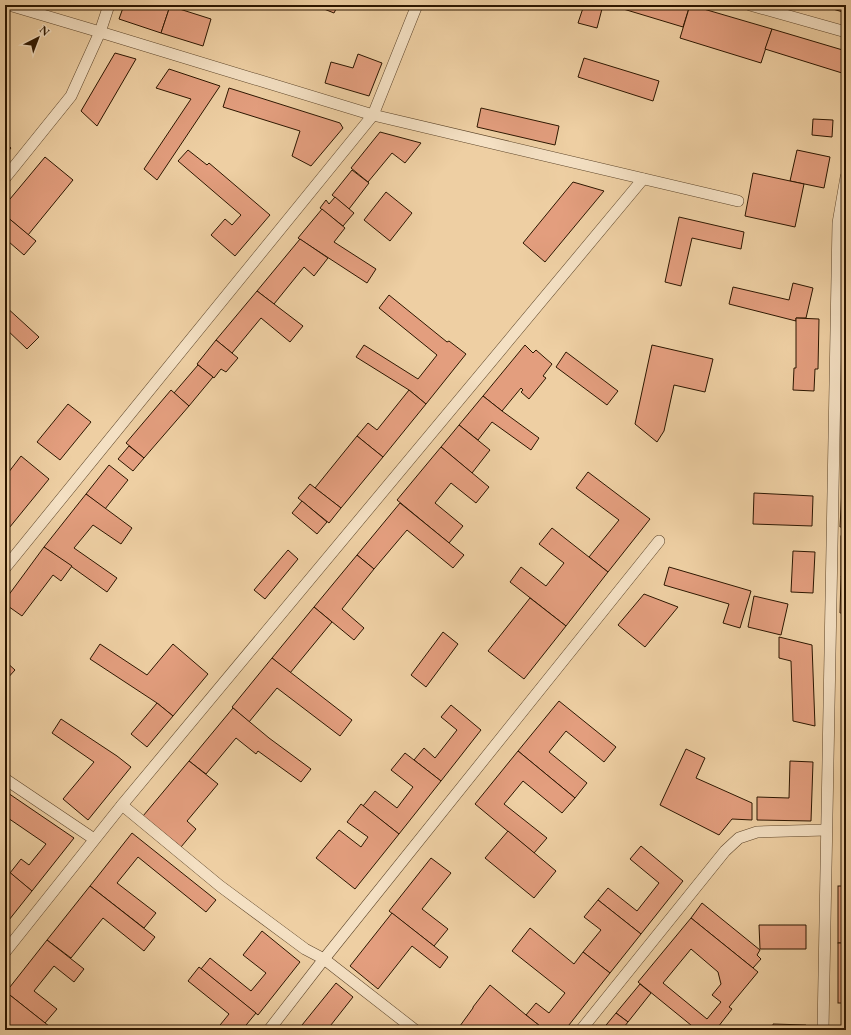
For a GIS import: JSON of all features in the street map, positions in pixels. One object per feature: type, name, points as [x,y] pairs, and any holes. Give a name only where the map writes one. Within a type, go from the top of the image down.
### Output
[{"type":"lane","points":[[9,5],[372,115],[738,201]]},
{"type":"lane","points":[[5,178],[71,96],[100,32],[109,5]]},
{"type":"lane","points":[[5,568],[372,115],[416,5]]},
{"type":"lane","points":[[750,5],[846,32]]},
{"type":"lane","points":[[823,1030],[838,223],[846,177]]},
{"type":"lane","points":[[5,952],[122,805],[643,179]]},
{"type":"lane","points":[[270,1030],[324,959],[659,540]]},
{"type":"lane","points":[[5,779],[94,839]]},
{"type":"lane","points":[[122,805],[220,886],[305,949],[324,959],[415,1030]]},
{"type":"lane","points":[[581,1030],[725,851],[740,838],[757,832],[826,830]]},
{"type":"building","points":[[124,5],[170,6],[161,33],[119,19]]},
{"type":"building","points":[[314,5],[338,5],[334,13]]},
{"type":"building","points":[[584,5],[603,5],[597,28],[578,23]]},
{"type":"building","points":[[610,5],[690,5],[683,27]]},
{"type":"building","points":[[690,5],[772,29],[761,63],[680,38]]},
{"type":"building","points":[[820,5],[846,5],[846,13]]},
{"type":"building","points":[[170,6],[211,19],[203,46],[161,33]]},
{"type":"building","points":[[772,29],[846,51],[846,58],[842,73],[765,49]]},
{"type":"building","points":[[115,53],[136,59],[97,126],[81,111]]},
{"type":"building","points":[[358,54],[382,63],[369,96],[325,83],[331,62],[353,68]]},
{"type":"building","points":[[584,58],[659,81],[653,101],[578,77]]},
{"type":"building","points":[[169,69],[220,86],[157,180],[144,169],[191,99],[156,88]]},
{"type":"building","points":[[229,88],[340,123],[343,128],[311,166],[292,156],[300,131],[223,107]]},
{"type":"building","points":[[481,108],[559,126],[555,145],[477,127]]},
{"type":"building","points":[[813,119],[833,120],[832,137],[812,135]]},
{"type":"building","points":[[380,132],[421,143],[405,163],[392,153],[368,182],[351,168]]},
{"type":"building","points":[[5,143],[11,148],[5,155]]},
{"type":"building","points":[[188,150],[207,165],[209,163],[270,215],[235,256],[211,235],[225,219],[232,225],[241,215],[178,161]]},
{"type":"building","points":[[797,150],[830,157],[824,188],[790,181]]},
{"type":"building","points":[[45,157],[73,180],[28,235],[5,215],[5,205]]},
{"type":"building","points":[[352,170],[369,183],[349,209],[332,195]]},
{"type":"building","points":[[753,173],[804,184],[795,227],[745,216]]},
{"type":"building","points":[[573,182],[604,191],[545,262],[523,243]]},
{"type":"building","points":[[386,192],[412,213],[390,241],[364,220]]},
{"type":"building","points":[[335,197],[354,213],[343,226],[320,208],[326,200],[329,204]]},
{"type":"building","points":[[322,209],[345,228],[334,242],[376,269],[367,283],[298,238]]},
{"type":"building","points":[[6,216],[36,241],[24,255],[9,242],[5,246]]},
{"type":"building","points":[[679,217],[744,232],[741,249],[692,238],[681,286],[665,282]]},
{"type":"building","points":[[300,239],[328,258],[314,276],[304,267],[274,304],[257,291]]},
{"type":"building","points":[[793,283],[813,288],[806,318],[796,318],[796,321],[729,304],[733,287],[789,300]]},
{"type":"building","points":[[257,291],[303,326],[290,342],[261,318],[232,353],[216,340]]},
{"type":"building","points":[[389,295],[447,342],[449,341],[466,354],[426,404],[409,390],[356,357],[364,345],[418,379],[437,355],[379,308]]},
{"type":"building","points":[[5,306],[39,337],[27,349],[5,328]]},
{"type":"building","points":[[796,318],[819,319],[818,369],[815,369],[814,391],[793,390],[794,368],[796,368]]},
{"type":"building","points":[[216,340],[238,358],[226,372],[221,369],[214,378],[197,364]]},
{"type":"building","points":[[525,345],[533,353],[536,350],[552,364],[543,376],[546,378],[529,399],[521,392],[523,390],[521,388],[502,411],[483,396]]},
{"type":"building","points":[[652,345],[713,359],[705,392],[674,385],[664,431],[657,442],[635,424]]},
{"type":"building","points":[[566,352],[618,391],[607,405],[556,367]]},
{"type":"building","points":[[198,365],[213,377],[189,406],[174,393]]},
{"type":"building","points":[[845,388],[846,473],[842,473]]},
{"type":"building","points":[[171,390],[189,406],[144,458],[126,443]]},
{"type":"building","points":[[409,390],[426,404],[383,457],[357,436],[368,423],[377,430]]},
{"type":"building","points":[[483,396],[539,438],[531,450],[492,422],[478,440],[459,425]]},
{"type":"building","points":[[68,404],[91,422],[60,460],[37,442]]},
{"type":"building","points":[[459,425],[490,450],[472,473],[441,447]]},
{"type":"building","points":[[357,436],[383,457],[341,508],[315,488]]},
{"type":"building","points":[[129,446],[144,458],[133,471],[118,459]]},
{"type":"building","points":[[441,447],[489,487],[476,503],[451,483],[435,503],[463,526],[449,543],[397,500]]},
{"type":"building","points":[[21,456],[49,479],[5,533],[5,477]]},
{"type":"building","points":[[109,465],[128,480],[105,509],[86,494]]},
{"type":"building","points":[[588,472],[650,519],[608,572],[589,557],[619,520],[576,488]]},
{"type":"building","points":[[842,473],[846,473],[846,488],[842,488]]},
{"type":"building","points":[[310,484],[341,508],[329,523],[298,498]]},
{"type":"building","points":[[842,488],[846,488],[846,527],[840,527]]},
{"type":"building","points":[[754,493],[813,496],[812,526],[753,524]]},
{"type":"building","points":[[86,494],[132,528],[121,544],[93,525],[74,548],[117,578],[107,592],[44,547]]},
{"type":"building","points":[[302,501],[327,522],[317,534],[292,513]]},
{"type":"building","points":[[400,503],[464,555],[453,568],[407,530],[374,569],[357,555]]},
{"type":"building","points":[[552,528],[608,572],[566,626],[510,582],[521,567],[546,586],[564,563],[539,544]]},
{"type":"building","points":[[841,536],[846,536],[846,576],[841,576]]},
{"type":"building","points":[[44,547],[72,566],[61,581],[53,575],[22,616],[5,604],[5,600]]},
{"type":"building","points":[[288,550],[298,559],[265,599],[254,590]]},
{"type":"building","points":[[793,551],[815,552],[813,593],[791,592]]},
{"type":"building","points":[[357,555],[374,569],[342,609],[364,628],[354,640],[314,607]]},
{"type":"building","points":[[669,567],[751,591],[740,628],[723,623],[729,604],[664,585]]},
{"type":"building","points":[[841,576],[846,576],[846,613],[840,613]]},
{"type":"building","points":[[644,594],[678,607],[645,647],[618,625]]},
{"type":"building","points":[[754,596],[788,604],[781,635],[748,627]]},
{"type":"building","points":[[530,598],[566,626],[524,679],[488,651]]},
{"type":"building","points":[[314,607],[332,622],[290,673],[272,658]]},
{"type":"building","points":[[443,632],[458,644],[426,687],[411,675]]},
{"type":"building","points":[[779,637],[812,645],[815,726],[793,721],[791,661],[779,658]]},
{"type":"building","points":[[842,642],[846,642],[846,677],[842,677]]},
{"type":"building","points":[[100,644],[147,675],[173,644],[208,674],[173,716],[157,703],[90,659]]},
{"type":"building","points":[[272,658],[352,720],[340,736],[277,688],[249,722],[232,707]]},
{"type":"building","points":[[5,661],[15,670],[5,681]]},
{"type":"building","points":[[844,677],[846,677],[846,698],[844,698]]},
{"type":"building","points":[[559,701],[616,747],[604,762],[566,731],[549,752],[587,783],[575,798],[518,751]]},
{"type":"building","points":[[157,703],[173,716],[147,747],[131,734]]},
{"type":"building","points":[[451,705],[481,730],[441,781],[414,760],[424,748],[435,758],[457,730],[441,717]]},
{"type":"building","points":[[233,708],[269,738],[311,769],[301,782],[258,751],[256,754],[236,738],[206,774],[189,761]]},
{"type":"building","points":[[61,719],[131,767],[88,820],[63,799],[94,762],[52,733]]},
{"type":"building","points":[[686,749],[705,758],[696,778],[752,803],[752,820],[732,819],[719,835],[660,805]]},
{"type":"building","points":[[518,751],[575,798],[562,813],[523,781],[504,804],[547,838],[534,853],[475,804]]},
{"type":"building","points":[[405,753],[441,781],[399,834],[363,806],[375,791],[397,808],[413,787],[391,770]]},
{"type":"building","points":[[189,761],[218,784],[187,821],[196,829],[181,847],[143,816]]},
{"type":"building","points":[[790,761],[813,762],[811,821],[757,820],[757,797],[789,798]]},
{"type":"building","points":[[5,791],[74,838],[32,891],[10,873],[21,859],[29,865],[46,844],[5,816]]},
{"type":"building","points":[[361,804],[399,834],[355,889],[316,858],[339,830],[361,847],[368,837],[347,822]]},
{"type":"building","points":[[508,831],[556,871],[534,898],[485,858]]},
{"type":"building","points":[[132,833],[216,900],[206,912],[138,857],[117,883],[156,913],[144,928],[90,886]]},
{"type":"building","points":[[641,846],[683,881],[641,934],[598,900],[608,888],[637,911],[659,883],[630,859]]},
{"type":"building","points":[[431,858],[451,873],[422,909],[448,929],[434,946],[389,911]]},
{"type":"building","points":[[7,870],[32,891],[5,925],[5,872]]},
{"type":"building","points":[[90,886],[155,937],[144,951],[103,918],[71,958],[47,940]]},
{"type":"building","points":[[838,886],[846,886],[846,943],[838,943]]},
{"type":"building","points":[[598,900],[641,934],[610,973],[583,952],[601,930],[584,917]]},
{"type":"building","points":[[702,903],[760,950],[757,955],[761,959],[753,968],[691,918]]},
{"type":"building","points":[[392,913],[448,957],[440,968],[412,946],[378,989],[350,966]]},
{"type":"building","points":[[691,918],[758,972],[729,1007],[732,1009],[718,1027],[721,1030],[697,1030],[638,982]],"holes":[[[691,949],[718,972],[721,984],[712,995],[721,1002],[707,1019],[663,983]]]},
{"type":"building","points":[[759,925],[806,925],[806,949],[760,949]]},
{"type":"building","points":[[530,928],[574,964],[583,952],[610,973],[565,1030],[545,1030],[526,1015],[536,1003],[549,1013],[565,993],[512,951]]},
{"type":"building","points":[[262,931],[300,962],[258,1015],[201,969],[210,958],[251,991],[266,973],[243,955]]},
{"type":"building","points":[[47,940],[84,969],[74,982],[54,966],[34,991],[57,1009],[45,1023],[6,992]]},
{"type":"building","points":[[838,943],[846,943],[846,1003],[838,1003]]},
{"type":"building","points":[[199,967],[256,1013],[242,1030],[216,1030],[229,1014],[188,981]]},
{"type":"building","points":[[336,983],[353,997],[327,1030],[298,1030]]},
{"type":"building","points":[[640,984],[651,993],[628,1022],[616,1013]]},
{"type":"building","points":[[490,985],[526,1015],[545,1030],[457,1030]]},
{"type":"building","points":[[5,991],[6,992],[54,1030],[5,1030]]},
{"type":"building","points":[[616,1013],[628,1022],[624,1027],[626,1028],[625,1030],[602,1030]]},
{"type":"building","points":[[773,1024],[806,1025],[806,1030],[773,1030]]}]
